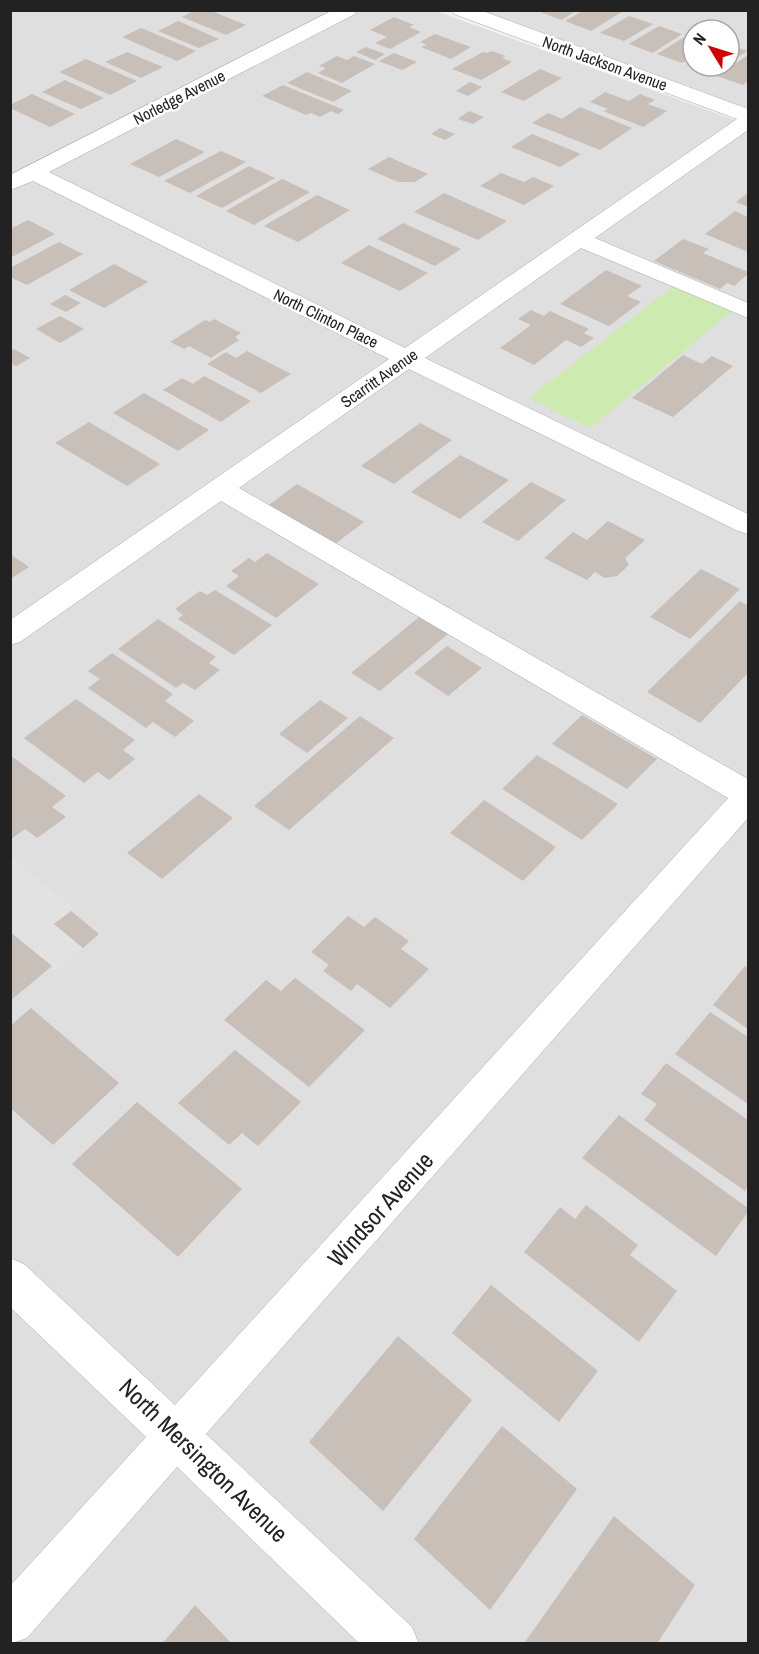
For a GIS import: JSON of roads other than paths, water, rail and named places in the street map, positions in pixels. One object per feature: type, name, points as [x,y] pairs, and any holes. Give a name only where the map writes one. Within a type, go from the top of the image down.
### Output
[{"type":"street","name":"Norledge Avenue","points":[[10,184],[348,10]]},
{"type":"street","name":"North Jackson Avenue","points":[[461,10],[748,116]]},
{"type":"street","name":"Scarritt Avenue","points":[[10,635],[748,121]]},
{"type":"street","name":"North Clinton Place","points":[[34,172],[407,359],[748,525]]},
{"type":"street","points":[[579,239],[748,311]]},
{"type":"street","points":[[220,489],[748,795]]},
{"type":"street","name":"Windsor Avenue","points":[[10,1622],[748,795]]},
{"type":"street","name":"North Mersington Avenue","points":[[10,1278],[178,1435],[395,1644]]}]
